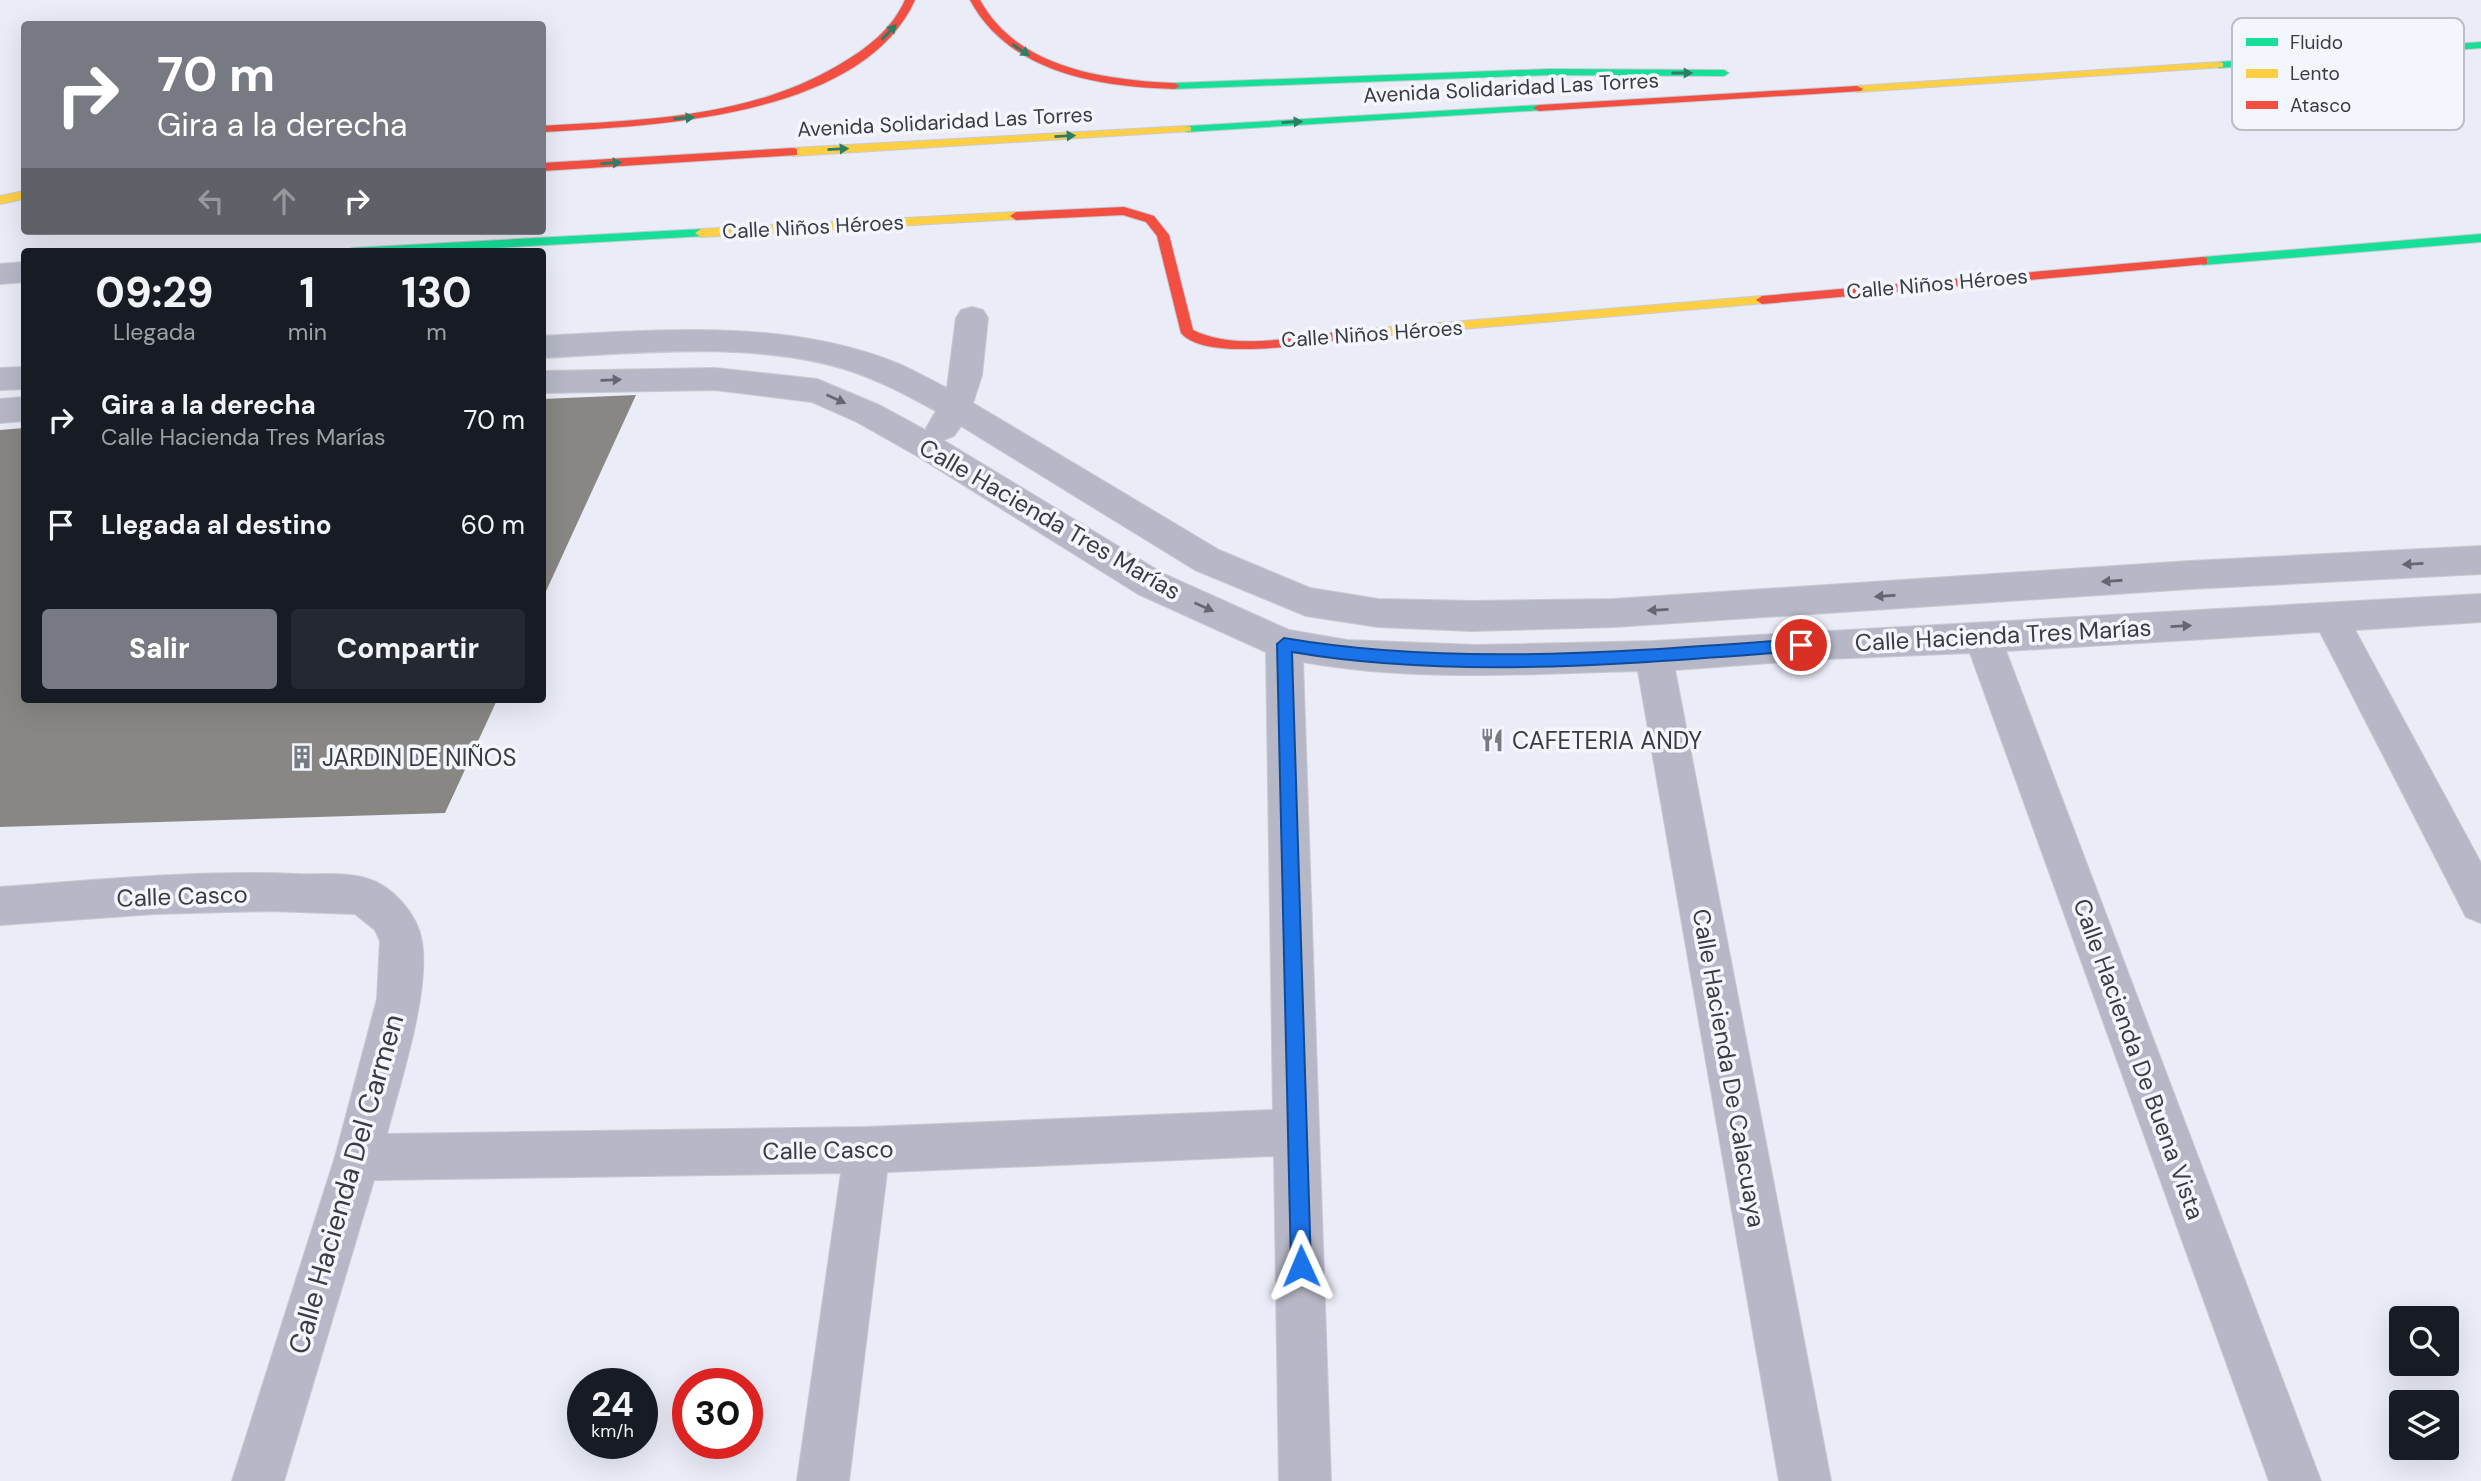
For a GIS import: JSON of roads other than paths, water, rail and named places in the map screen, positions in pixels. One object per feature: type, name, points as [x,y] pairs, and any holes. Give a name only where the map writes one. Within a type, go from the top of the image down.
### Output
[{"type":"main road","points":[[546,129],[698,117],[761,106],[829,78],[879,43],[897,23],[910,0]]},
{"type":"main road","points":[[975,0],[991,26],[1032,57],[1092,79],[1136,85],[1199,86],[1549,72],[1747,73]]},
{"type":"main road","name":"Avenida Solidaridad Las Torres","points":[[546,167],[2096,75],[2232,64]]},
{"type":"main road","points":[[1831,74],[2096,75]]},
{"type":"main road","points":[[0,200],[21,197]]},
{"type":"main road","name":"Calle Niños Héroes","points":[[426,248],[1093,212],[1144,214],[1157,222],[1163,235],[1187,332],[1198,341],[1224,345],[1560,320],[2060,272],[2481,239]]},
{"type":"street","points":[[0,274],[21,272]]},
{"type":"street","points":[[929,447],[957,408],[964,393],[972,318]]},
{"type":"street","name":"Calle Hacienda Tres Marías","points":[[546,347],[651,341],[752,343],[847,358],[888,372],[957,408],[1207,560],[1306,602],[1378,613],[1472,616],[1614,613],[2190,575],[2479,563]]},
{"type":"street","points":[[0,379],[21,378]]},
{"type":"street","name":"Calle Hacienda Tres Marías","points":[[546,382],[715,379],[817,391],[867,413],[929,447],[1152,584],[1284,644],[1347,655],[1476,660],[1654,656],[1826,643],[1983,638],[2481,608]]},
{"type":"street","points":[[0,411],[21,409]]},
{"type":"street","points":[[1812,601],[1826,643]]},
{"type":"street","points":[[2330,617],[2481,904]]},
{"type":"street","name":"Calle Hacienda De Buena Vista","points":[[1983,638],[2295,1481]]},
{"type":"street","points":[[1284,644],[1305,1481]]},
{"type":"street","name":"Calle Hacienda De Calacuaya","points":[[1654,656],[1805,1481]]},
{"type":"street","name":"Calle Casco","points":[[1,908],[180,894],[270,892],[363,896]]},
{"type":"street","name":"Calle Hacienda Del Carmen","points":[[258,1481],[358,1157],[399,999],[401,941],[390,917],[363,896]]},
{"type":"street","name":"Calle Casco","points":[[358,1157],[867,1150],[1298,1132]]},
{"type":"street","points":[[823,1481],[867,1150]]},
{"type":"place","name":"CAFETERIA ANDY","points":[[1492,740]]},
{"type":"place","name":"JARDIN DE NIÑOS","points":[[302,757]]}]
